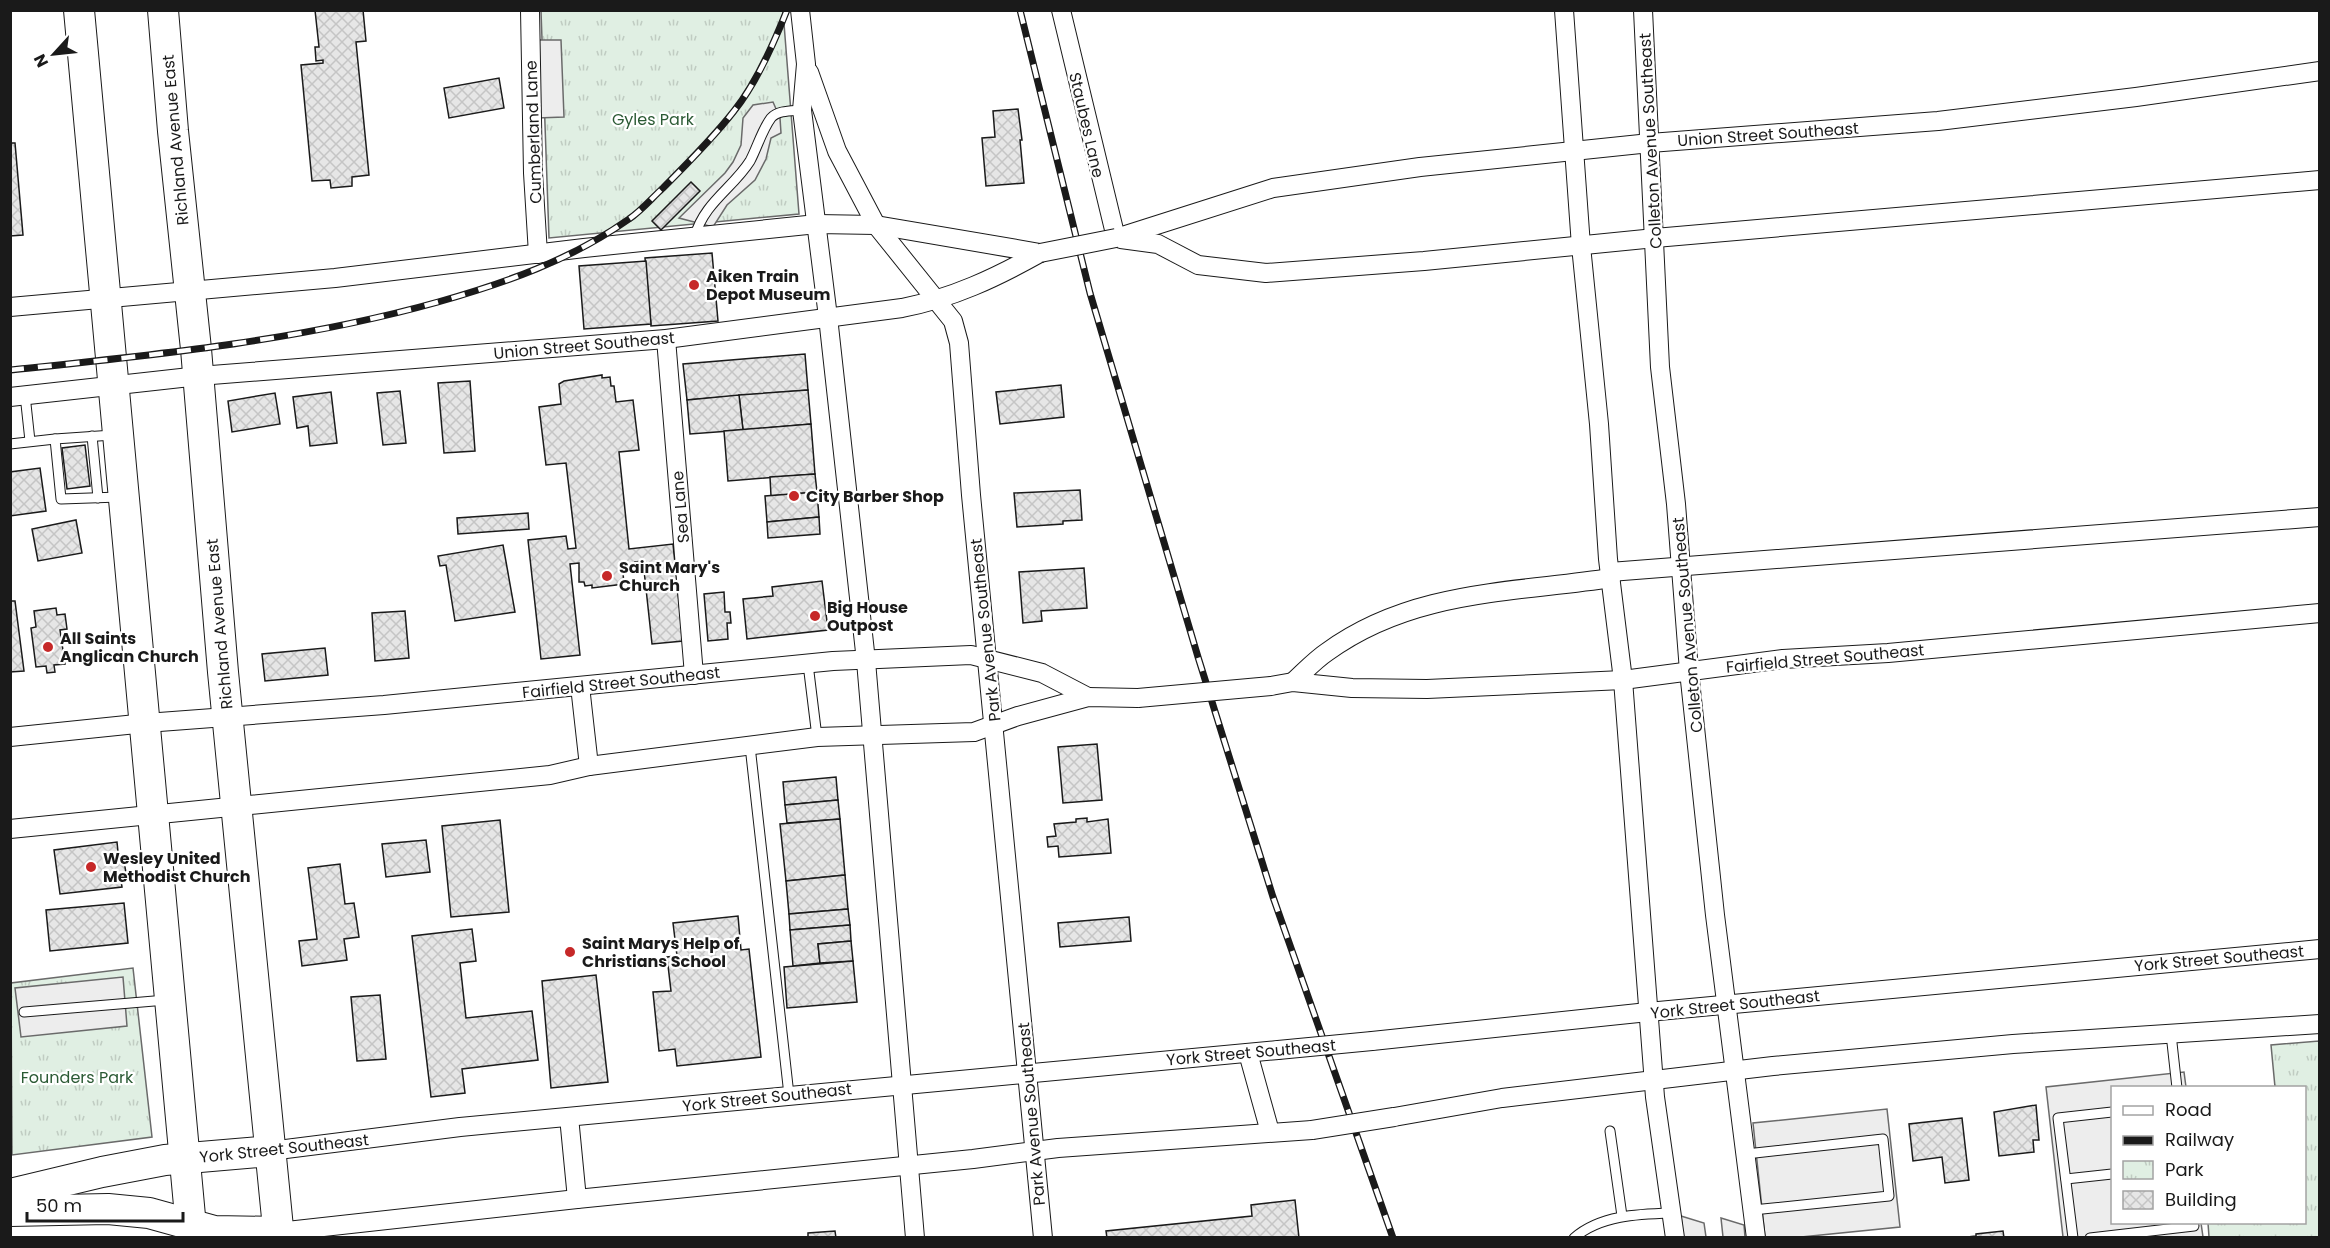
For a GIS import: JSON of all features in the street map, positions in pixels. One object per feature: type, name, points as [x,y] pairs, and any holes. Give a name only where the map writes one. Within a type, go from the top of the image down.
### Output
[{"type":"main road","points":[[79,10],[115,385],[106,435],[111,497],[146,723],[191,1232]]},
{"type":"main road","name":"Richland Avenue East","points":[[163,10],[199,376],[227,718],[279,1235]]},
{"type":"main road","name":"York Street Southeast","points":[[10,1194],[102,1172],[183,1158],[270,1151]]},
{"type":"main road","points":[[10,1211],[108,1209],[148,1213],[191,1232],[279,1235]]},
{"type":"street","name":"Cumberland Lane","points":[[530,10],[533,173],[538,254]]},
{"type":"street","name":"Park Avenue Southeast","points":[[800,10],[806,64],[802,110],[828,317],[866,661],[915,1238]]},
{"type":"street","name":"Staubes Lane","points":[[1061,10],[1116,238]]},
{"type":"street","points":[[1564,10],[1581,246],[1599,424],[1610,575],[1623,680],[1654,1081],[1675,1238]]},
{"type":"street","name":"Colleton Avenue Southeast","points":[[1643,10],[1660,367],[1677,504],[1689,671],[1756,1238]]},
{"type":"street","name":"Park Avenue Southeast","points":[[806,64],[837,151],[876,225],[952,321],[959,344],[1043,1238]]},
{"type":"street","name":"Union Street Southeast","points":[[18,396],[199,376],[666,339],[828,317],[938,301],[975,288],[1040,253],[1116,238],[1274,188],[1420,167],[1650,142],[1938,121],[2136,97],[2319,71]]},
{"type":"street","name":"Union Street Southeast","points":[[1116,238],[1158,244],[1198,265],[1266,273],[2319,180]]},
{"type":"street","name":"Union Street Southeast","points":[[10,307],[335,279],[695,236],[817,224],[876,225],[1040,253]]},
{"type":"street","name":"Sea Lane","points":[[666,339],[694,675]]},
{"type":"street","points":[[1293,682],[1327,651],[1384,620],[1416,607],[1466,596],[1681,566],[2319,517]]},
{"type":"street","name":"Fairfield Street Southeast","points":[[10,829],[550,775],[590,766],[817,737],[974,732],[1018,716],[1088,697],[1138,698],[1293,682],[1352,688],[1427,689],[1623,680],[1783,659],[1888,653],[2319,613]]},
{"type":"street","name":"Fairfield Street Southeast","points":[[10,737],[808,664],[971,655],[1012,668],[1042,673],[1088,697]]},
{"type":"street","points":[[580,686],[590,766]]},
{"type":"street","name":"York Street Southeast","points":[[270,1151],[460,1127],[2319,949]]},
{"type":"street","points":[[279,1235],[577,1199],[1035,1151],[1312,1130],[1502,1098],[1737,1070],[2002,1045],[2319,1024]]},
{"type":"street","points":[[1248,1053],[1270,1132]]},
{"type":"street","points":[[569,1117],[577,1199]]},
{"type":"lane","points":[[695,236],[699,221],[749,162],[772,117],[782,112],[802,110]]},
{"type":"lane","points":[[18,396],[30,441]]},
{"type":"lane","points":[[10,444],[106,435]]},
{"type":"lane","points":[[55,439],[61,499],[111,497]]},
{"type":"lane","points":[[808,664],[817,737]]},
{"type":"lane","points":[[750,746],[789,1095]]},
{"type":"lane","points":[[24,1012],[169,1000]]},
{"type":"lane","points":[[2171,1034],[2177,1086]]},
{"type":"lane","points":[[2073,1238],[2058,1118],[2111,1112]]},
{"type":"lane","points":[[1610,1131],[1622,1216]]},
{"type":"lane","points":[[1746,1154],[1883,1139],[1889,1196],[1753,1210]]},
{"type":"lane","points":[[2066,1179],[2111,1174]]},
{"type":"lane","points":[[1574,1238],[1580,1232],[1622,1216],[1672,1213]]},
{"type":"lane","points":[[2090,1238],[2193,1224],[2195,1238]]},
{"type":"green space","name":"Gyles Park","points":[[541,11],[783,11],[799,214],[549,238]]},
{"type":"green space","name":"Founders Park","points":[[133,968],[152,1137],[12,1155],[11,983]]},
{"type":"green space","points":[[2319,1041],[2319,1237],[2209,1237],[2208,1224],[2306,1224],[2306,1086],[2275,1086],[2271,1045]]},
{"type":"shaded area","points":[[534,40],[561,40],[564,117],[537,118]]},
{"type":"shaded area","points":[[773,102],[780,118],[781,133],[771,138],[766,159],[755,180],[727,205],[713,227],[679,218],[725,173],[733,162],[741,145],[743,118],[753,105]]},
{"type":"shaded area","points":[[123,977],[127,1026],[21,1037],[15,988]]},
{"type":"shaded area","points":[[2184,1072],[2186,1086],[2111,1086],[2111,1224],[2201,1224],[2203,1237],[2063,1237],[2046,1087]]},
{"type":"shaded area","points":[[1887,1109],[1900,1227],[1801,1237],[1765,1237],[1753,1123]]},
{"type":"shaded area","points":[[1681,1216],[1704,1223],[1706,1237],[1683,1237]]},
{"type":"shaded area","points":[[1721,1218],[1744,1225],[1745,1237],[1723,1237]]},
{"type":"building","points":[[315,10],[363,10],[366,41],[356,42],[369,175],[352,177],[352,186],[331,188],[330,180],[312,181],[301,65],[323,63],[323,60],[316,61],[315,47],[319,47]]},
{"type":"building","points":[[499,78],[504,108],[449,118],[444,88]]},
{"type":"building","points":[[1018,109],[1024,183],[986,186],[982,138],[995,137],[993,111]]},
{"type":"building","points":[[10,143],[15,143],[23,235],[10,236]]},
{"type":"building","points":[[691,182],[700,191],[661,230],[652,221]]},
{"type":"building","points":[[712,253],[718,321],[651,326],[645,258]]},
{"type":"building","points":[[646,261],[651,324],[584,329],[579,266]]},
{"type":"building","points":[[805,354],[808,390],[687,400],[683,364]]},
{"type":"building","points":[[602,375],[602,378],[610,377],[616,402],[633,400],[639,450],[619,452],[629,549],[673,544],[683,641],[652,644],[643,561],[635,562],[636,571],[623,573],[624,584],[592,588],[592,585],[585,586],[584,582],[579,582],[579,563],[570,564],[580,655],[541,659],[528,540],[566,536],[568,549],[576,548],[566,463],[546,465],[539,407],[561,404],[559,384],[564,381]]},
{"type":"building","points":[[470,381],[475,451],[444,453],[438,383]]},
{"type":"building","points":[[1061,385],[1064,417],[1000,424],[996,392]]},
{"type":"building","points":[[808,390],[811,424],[743,430],[739,395]]},
{"type":"building","points":[[400,391],[406,443],[383,445],[377,393]]},
{"type":"building","points":[[331,392],[337,443],[310,446],[308,426],[297,428],[293,397]]},
{"type":"building","points":[[275,393],[280,424],[232,432],[228,401]]},
{"type":"building","points":[[739,395],[743,430],[690,434],[687,400]]},
{"type":"building","points":[[811,424],[815,474],[728,481],[724,431]]},
{"type":"building","points":[[85,445],[90,486],[67,489],[62,448]]},
{"type":"building","points":[[40,468],[46,511],[10,516],[10,472]]},
{"type":"building","points":[[815,474],[817,492],[771,496],[770,477]]},
{"type":"building","points":[[1080,490],[1082,520],[1063,521],[1063,524],[1017,527],[1014,493]]},
{"type":"building","points":[[817,492],[819,517],[767,522],[765,496]]},
{"type":"building","points":[[528,513],[529,529],[458,534],[457,518]]},
{"type":"building","points":[[819,517],[820,534],[768,538],[767,522]]},
{"type":"building","points":[[76,520],[82,553],[38,561],[32,529]]},
{"type":"building","points":[[503,545],[515,612],[455,621],[446,565],[440,566],[438,556]]},
{"type":"building","points":[[1084,568],[1087,608],[1041,611],[1042,621],[1023,623],[1019,572]]},
{"type":"building","points":[[822,581],[828,630],[747,639],[743,599],[773,596],[772,587]]},
{"type":"building","points":[[724,592],[725,612],[730,612],[731,623],[727,623],[728,639],[708,641],[704,594]]},
{"type":"building","points":[[10,601],[15,601],[24,671],[10,672]]},
{"type":"building","name":"All Saints Anglican Church","points":[[56,608],[57,615],[65,614],[67,629],[60,630],[65,664],[54,665],[55,672],[47,673],[46,666],[36,667],[31,628],[36,627],[34,611]]},
{"type":"building","points":[[405,611],[409,658],[375,661],[372,613]]},
{"type":"building","points":[[325,648],[328,675],[265,681],[262,654]]},
{"type":"building","points":[[1097,744],[1102,800],[1063,803],[1058,747]]},
{"type":"building","points":[[836,777],[838,800],[785,805],[783,782]]},
{"type":"building","points":[[838,800],[840,819],[787,823],[785,805]]},
{"type":"building","points":[[1087,818],[1087,822],[1108,819],[1111,853],[1059,857],[1058,846],[1048,847],[1047,837],[1056,836],[1054,824],[1076,822],[1076,819]]},
{"type":"building","points":[[840,819],[845,875],[786,881],[780,824]]},
{"type":"building","points":[[500,820],[509,912],[451,917],[442,826]]},
{"type":"building","points":[[426,840],[430,872],[386,877],[382,844]]},
{"type":"building","name":"Wesley United Methodist Church","points":[[117,842],[119,862],[124,861],[126,873],[120,873],[122,887],[60,894],[54,850]]},
{"type":"building","points":[[340,864],[345,904],[354,903],[359,937],[344,939],[347,960],[302,966],[299,941],[317,939],[308,868]]},
{"type":"building","points":[[845,875],[848,909],[789,914],[786,881]]},
{"type":"building","points":[[124,903],[128,943],[50,951],[46,910]]},
{"type":"building","points":[[848,909],[850,925],[790,930],[789,914]]},
{"type":"building","points":[[738,916],[741,950],[749,949],[761,1057],[677,1066],[675,1049],[659,1051],[653,992],[671,991],[667,957],[677,956],[673,923]]},
{"type":"building","points":[[1129,917],[1131,941],[1060,947],[1058,923]]},
{"type":"building","points":[[850,925],[851,941],[818,944],[820,963],[793,966],[790,930]]},
{"type":"building","points":[[472,929],[476,961],[460,963],[466,1018],[532,1011],[538,1060],[462,1069],[465,1093],[431,1097],[412,936]]},
{"type":"building","points":[[851,941],[853,961],[820,963],[818,944]]},
{"type":"building","points":[[853,961],[857,1002],[787,1008],[784,967]]},
{"type":"building","points":[[596,975],[608,1082],[551,1088],[542,981]]},
{"type":"building","points":[[380,995],[386,1059],[357,1061],[351,997]]},
{"type":"building","points":[[2036,1105],[2039,1140],[2033,1140],[2034,1152],[1999,1156],[1994,1112]]},
{"type":"building","points":[[1962,1118],[1969,1180],[1945,1183],[1942,1157],[1913,1161],[1909,1124]]},
{"type":"building","points":[[1295,1200],[1299,1238],[1107,1238],[1106,1231],[1252,1216],[1251,1205]]},
{"type":"building","points":[[835,1231],[836,1238],[808,1238],[808,1233]]},
{"type":"building","points":[[2003,1231],[2004,1238],[1958,1238],[1976,1236],[1976,1234]]},
{"type":"railway","points":[[10,370],[226,345],[333,327],[386,316],[463,295],[537,269],[561,258],[607,234],[633,216],[709,141],[750,88],[787,10]]},
{"type":"railway","points":[[1020,10],[1090,293],[1198,657],[1273,897],[1393,1238]]},
{"type":"place","name":"Aiken Train Depot Museum","points":[[694,285]]},
{"type":"place","name":"City Barber Shop","points":[[794,496]]},
{"type":"place","name":"Saint Mary's Church","points":[[607,576]]},
{"type":"place","name":"Big House Outpost","points":[[815,616]]},
{"type":"place","name":"All Saints Anglican Church","points":[[48,647]]},
{"type":"place","name":"Wesley United Methodist Church","points":[[91,867]]},
{"type":"place","name":"Saint Marys Help of Christians School","points":[[570,952]]}]
